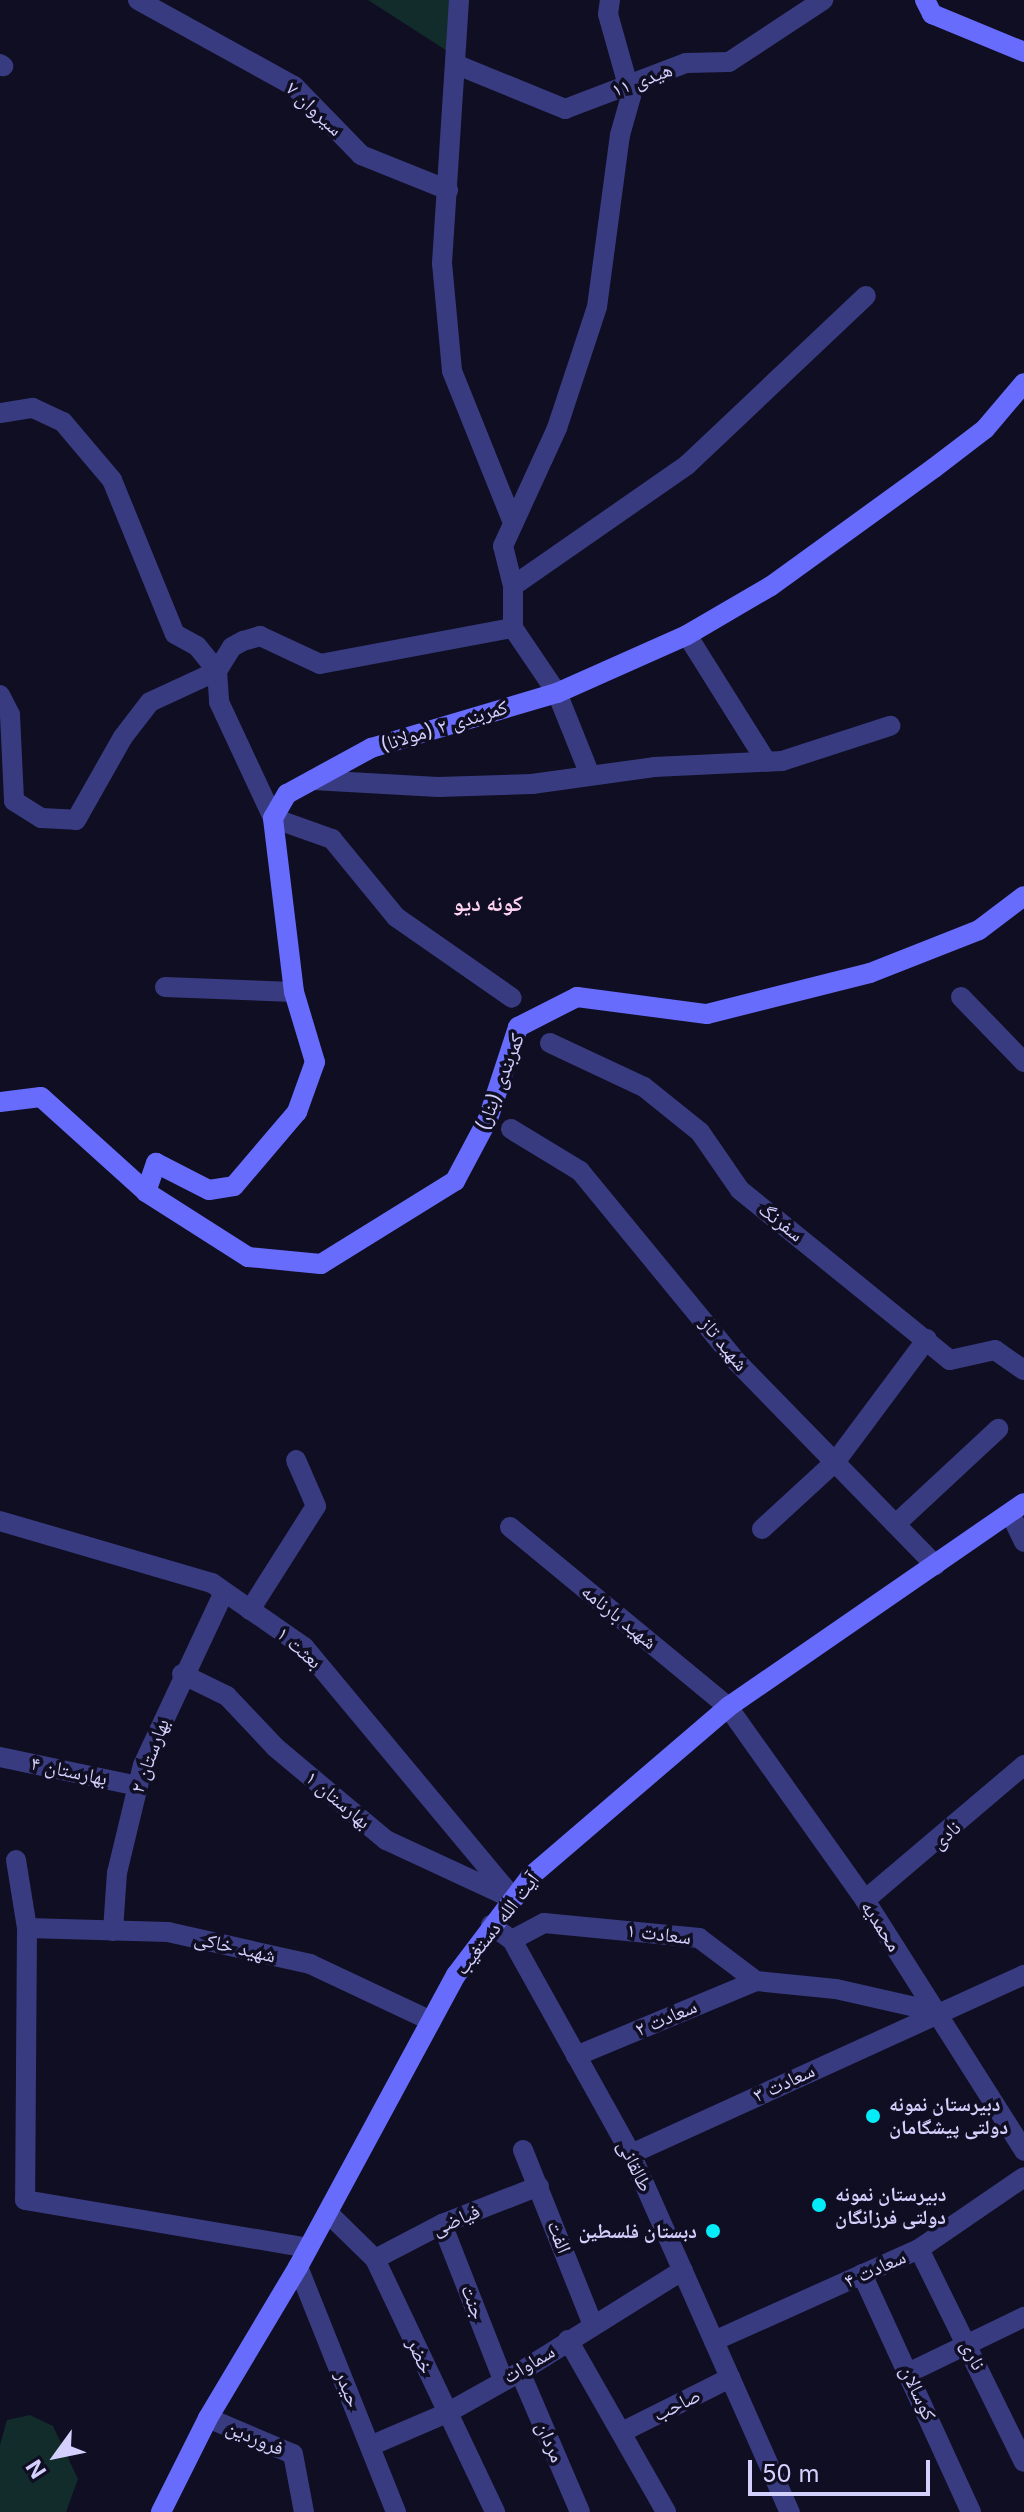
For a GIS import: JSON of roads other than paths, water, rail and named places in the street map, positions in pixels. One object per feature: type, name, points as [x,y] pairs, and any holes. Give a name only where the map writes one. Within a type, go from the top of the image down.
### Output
[{"type":"street","name":"سیروان ۷","points":[[138,0],[294,86],[361,155],[448,190]]},
{"type":"street","points":[[459,0],[442,263],[452,371],[513,523]]},
{"type":"street","points":[[590,775],[557,693],[513,628],[513,586],[503,546],[557,428],[597,307],[630,84],[608,14],[610,0]]},
{"type":"street","name":"هیدی ۱۱","points":[[455,64],[565,109],[686,63],[729,62],[823,0]]},
{"type":"street","points":[[925,0],[932,14],[1024,52]]},
{"type":"street","points":[[513,586],[687,465],[866,296]]},
{"type":"street","name":"کمربندی ۲ (مولانا)","points":[[273,818],[287,794],[371,748],[557,693],[687,635],[823,551],[934,468],[985,429],[1024,383]]},
{"type":"street","points":[[0,413],[33,408],[63,422],[112,480],[175,634],[197,646],[217,671],[219,702],[273,818],[294,992],[315,1062],[297,1112],[234,1186],[209,1190],[156,1163],[146,1192]]},
{"type":"street","points":[[0,695],[10,715],[14,801],[41,818],[76,820],[123,737],[150,702],[217,671],[232,647],[260,636],[320,664],[513,628]]},
{"type":"street","points":[[687,635],[766,761]]},
{"type":"street","points":[[313,780],[438,787],[532,784],[590,775],[782,761],[890,726]]},
{"type":"street","points":[[273,818],[332,839],[396,917],[512,998]]},
{"type":"street","name":"کمربندی (بنار)","points":[[0,1102],[41,1097],[146,1192],[248,1257],[321,1264],[455,1181],[488,1119],[518,1027],[577,997],[707,1014],[870,973],[979,930],[1024,896]]},
{"type":"street","points":[[165,987],[294,992]]},
{"type":"street","points":[[961,997],[1024,1062]]},
{"type":"street","name":"سفرنگ","points":[[550,1043],[644,1087],[700,1132],[740,1190],[950,1360],[995,1350],[1024,1370]]},
{"type":"street","name":"شهید تاز","points":[[511,1129],[580,1171],[737,1362],[898,1522],[935,1565]]},
{"type":"street","points":[[762,1529],[836,1461],[927,1339]]},
{"type":"street","points":[[898,1522],[998,1429]]},
{"type":"street","points":[[250,1610],[316,1506],[296,1460]]},
{"type":"street","points":[[1017,1508],[1024,1542]]},
{"type":"street","name":"آیت الله دستغیب","points":[[161,2512],[208,2418],[303,2258],[431,2021],[491,1925],[513,1898],[599,1815],[728,1707],[1017,1508]]},
{"type":"street","name":"بعثت ۱","points":[[0,1521],[172,1570],[224,1592],[304,1647],[513,1898]]},
{"type":"street","name":"شهید بارنامه","points":[[510,1527],[728,1707]]},
{"type":"street","name":"بهارستان ۲","points":[[113,1931],[117,1873],[138,1786],[182,1674],[224,1592]]},
{"type":"street","name":"بهارستان ۱","points":[[182,1674],[227,1696],[275,1747],[386,1840],[513,1898]]},
{"type":"street","name":"محمدیه","points":[[728,1707],[865,1900],[1024,2151]]},
{"type":"street","name":"بهارستان ۴","points":[[0,1757],[138,1786]]},
{"type":"street","name":"نادی","points":[[865,1900],[1024,1765]]},
{"type":"street","points":[[16,1860],[27,1928],[25,2200],[303,2258]]},
{"type":"street","name":"سعادت ۱","points":[[512,1940],[544,1923],[699,1938],[756,1981]]},
{"type":"street","name":"طالقانی","points":[[491,1925],[512,1940],[631,2154],[790,2512]]},
{"type":"street","name":"شهید خاکی","points":[[27,1928],[168,1932],[310,1964],[431,2021]]},
{"type":"street","name":"سعادت ۳","points":[[631,2154],[1024,1975]]},
{"type":"street","points":[[756,1981],[836,1989],[937,2012]]},
{"type":"street","name":"سعادت ۲","points":[[576,2056],[756,1981]]},
{"type":"street","name":"الفت","points":[[523,2150],[593,2325]]},
{"type":"street","name":"سعادت ۴","points":[[714,2341],[919,2249],[1024,2177]]},
{"type":"street","name":"فیاضی","points":[[375,2259],[442,2224],[539,2186]]},
{"type":"street","name":"خضر","points":[[328,2213],[375,2259],[495,2512]]},
{"type":"street","name":"جنت","points":[[442,2224],[511,2376]]},
{"type":"street","name":"ناری","points":[[919,2249],[969,2345],[1024,2462]]},
{"type":"street","name":"حیدر","points":[[303,2258],[396,2512]]},
{"type":"street","name":"سماوات","points":[[370,2446],[447,2413],[683,2270]]},
{"type":"street","name":"کوسالان","points":[[862,2274],[971,2512]]},
{"type":"street","points":[[908,2373],[1024,2317]]},
{"type":"street","points":[[568,2340],[624,2431],[666,2512]]},
{"type":"street","name":"مردان","points":[[511,2376],[580,2512]]},
{"type":"street","name":"صاحب","points":[[624,2431],[730,2378]]},
{"type":"street","name":"فروردین","points":[[208,2418],[293,2454],[304,2512]]},
{"type":"place","name":"دبیرستان نمونه دولتی پیشگامان","points":[[873,2116]]},
{"type":"place","name":"دبیرستان نمونه دولتی فرزانگان","points":[[819,2205]]},
{"type":"place","name":"دبستان فلسطین","points":[[713,2231]]},
{"type":"district","name":"کونه دیو","points":[[488,904]]}]
